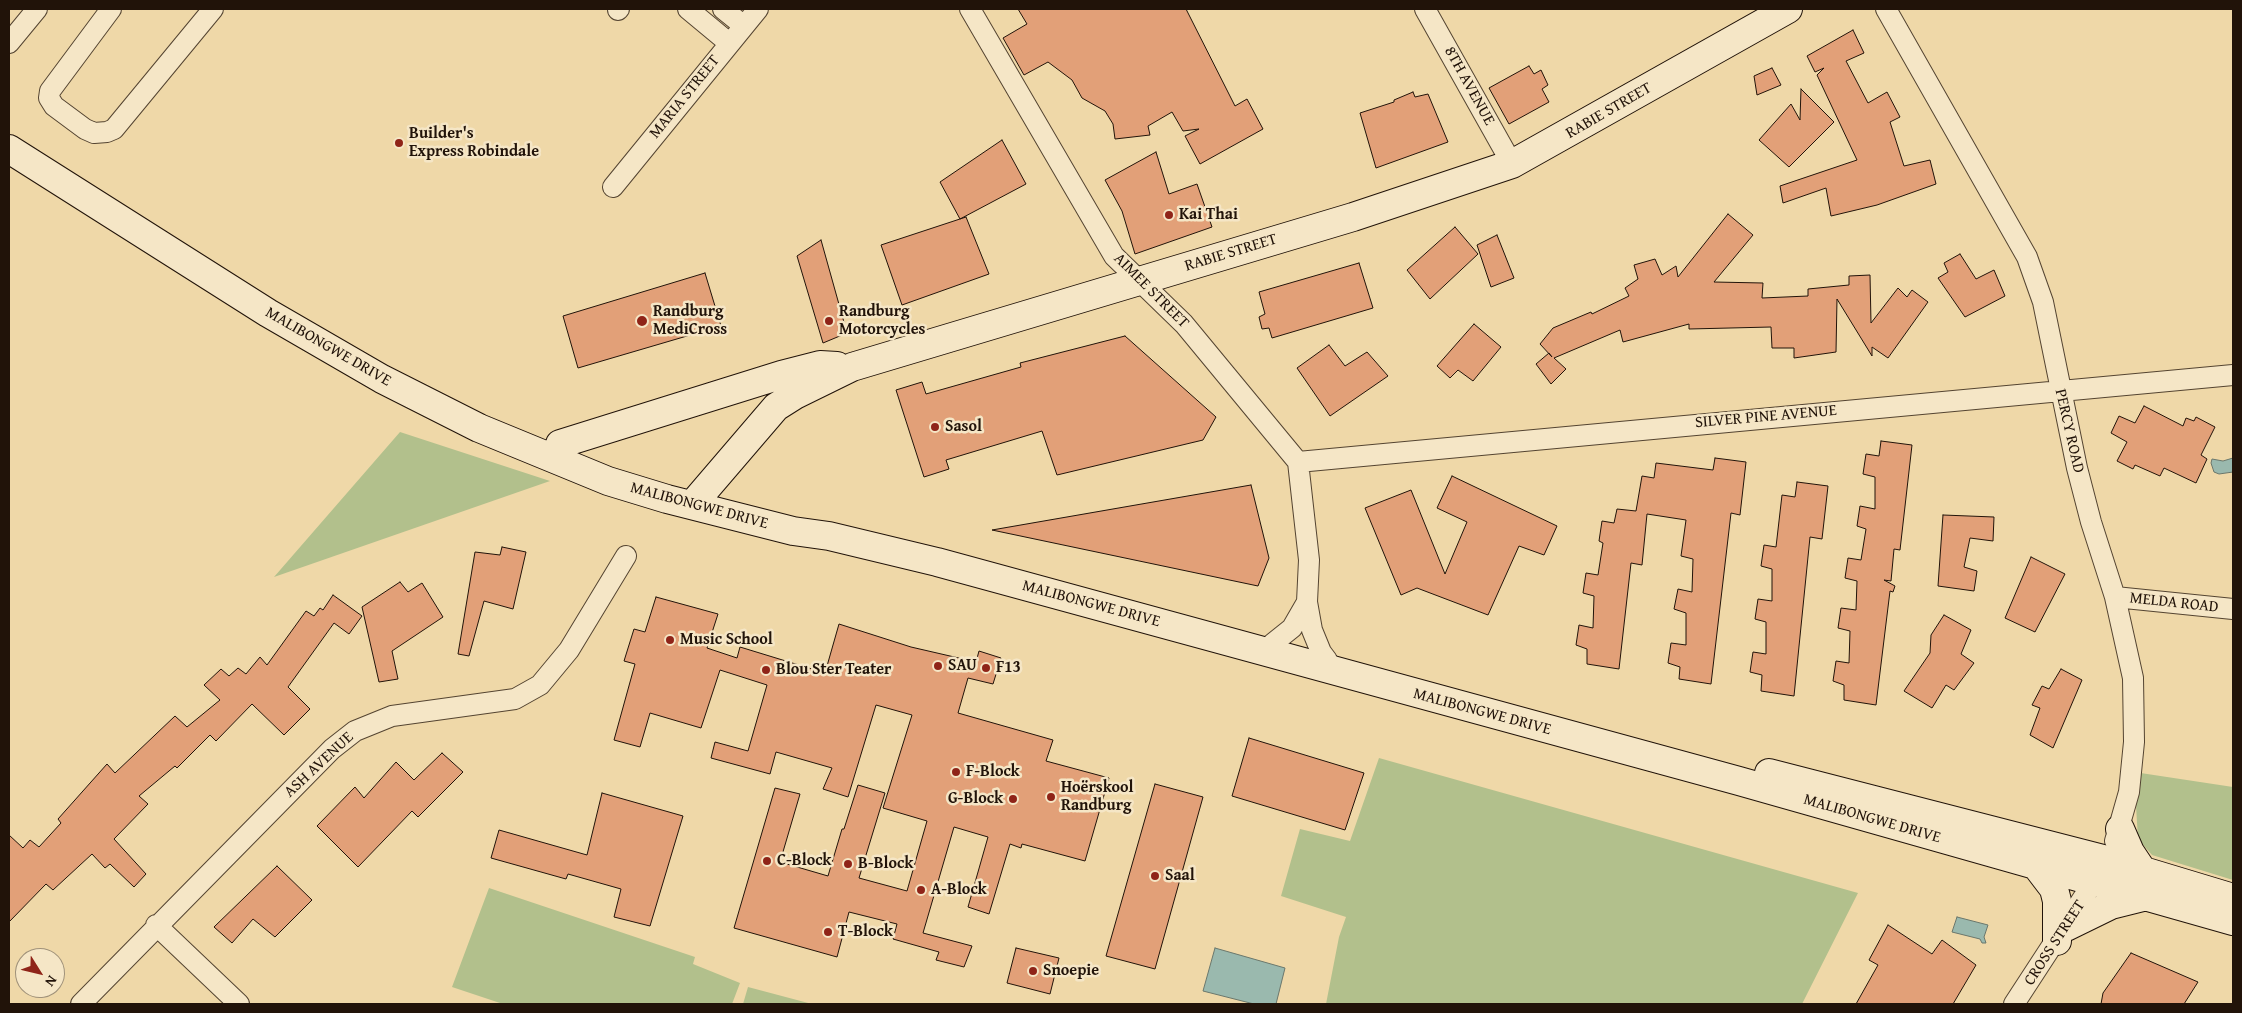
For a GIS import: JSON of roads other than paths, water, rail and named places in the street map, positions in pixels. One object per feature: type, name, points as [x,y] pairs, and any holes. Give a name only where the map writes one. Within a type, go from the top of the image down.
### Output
[{"type":"main road","name":"RABIE STREET","points":[[699,498],[776,407],[795,394],[852,367],[1352,217],[1512,164],[1788,9]]},
{"type":"main road","name":"MALIBONGWE DRIVE","points":[[9,137],[251,284],[426,383],[560,444],[699,498],[793,531],[829,536],[937,562],[1739,781],[2038,868],[2142,870],[2233,898]]},
{"type":"main road","name":"MALIBONGWE DRIVE","points":[[9,149],[268,313],[412,396],[479,428],[596,477],[646,494],[699,498],[861,530],[1327,660],[1741,768],[1805,781],[2035,843],[2101,870],[2147,896],[2233,922]]},
{"type":"main road","points":[[560,444],[781,375],[820,366],[852,367]]},
{"type":"main road","points":[[2120,829],[2130,852],[2142,870]]},
{"type":"main road","points":[[2038,868],[2054,889],[2062,934],[2112,905],[2147,896]]},
{"type":"street","points":[[9,43],[37,9]]},
{"type":"street","points":[[111,9],[50,90],[49,98],[54,106],[85,129],[94,133],[107,132],[114,129],[213,9]]},
{"type":"street","points":[[688,9],[729,43]]},
{"type":"street","points":[[723,9],[744,26]]},
{"type":"street","name":"MARIA STREET","points":[[613,187],[758,9]]},
{"type":"street","name":"AIMEE STREET","points":[[970,9],[1114,256],[1184,324],[1298,462]]},
{"type":"street","name":"8TH AVENUE","points":[[1425,9],[1512,164]]},
{"type":"street","name":"PERCY ROAD","points":[[1886,9],[2027,257],[2043,302],[2060,391],[2091,522],[2115,597],[2133,678],[2134,708],[2129,792],[2120,829],[2101,870]]},
{"type":"street","name":"SILVER PINE AVENUE","points":[[1298,462],[2233,375]]},
{"type":"street","points":[[1298,462],[1309,560],[1307,602],[1312,630],[1321,652],[1327,660]]},
{"type":"street","name":"ASH AVENUE","points":[[81,1004],[332,749],[355,731],[392,716],[515,700],[540,685],[569,650],[626,556]]},
{"type":"street","name":"MELDA ROAD","points":[[2115,597],[2233,609]]},
{"type":"street","points":[[1272,644],[1292,628],[1307,602]]},
{"type":"street","name":"CROSS STREET","points":[[2014,1004],[2062,934],[2101,870]]},
{"type":"street","points":[[156,926],[239,1004]]},
{"type":"water","points":[[2233,458],[2233,472],[2219,474],[2214,472],[2211,463],[2212,459],[2223,461]]},
{"type":"water","points":[[1957,917],[1988,925],[1984,937],[1986,943],[1982,943],[1980,939],[1952,932]]},
{"type":"water","points":[[1215,948],[1285,968],[1276,1004],[1254,1004],[1203,991]]},
{"type":"place","name":"Builder's Express Robindale","points":[[399,143]]},
{"type":"place","name":"Kai Thai","points":[[1169,215]]},
{"type":"place","name":"Randburg MediCross","points":[[642,321]]},
{"type":"place","name":"Randburg Motorcycles","points":[[829,321]]},
{"type":"place","name":"Sasol","points":[[935,427]]},
{"type":"place","name":"Music School","points":[[670,640]]},
{"type":"place","name":"SAU","points":[[938,666]]},
{"type":"place","name":"F13","points":[[986,668]]},
{"type":"place","name":"Blou Ster Teater","points":[[766,670]]},
{"type":"place","name":"F-Block","points":[[956,772]]},
{"type":"place","name":"Hoërskool Randburg","points":[[1051,797]]},
{"type":"place","name":"G-Block","points":[[1013,799]]},
{"type":"place","name":"C-Block","points":[[767,861]]},
{"type":"place","name":"B-Block","points":[[848,864]]},
{"type":"place","name":"Saal","points":[[1155,876]]},
{"type":"place","name":"A-Block","points":[[921,890]]},
{"type":"place","name":"T-Block","points":[[828,932]]},
{"type":"place","name":"Snoepie","points":[[1033,971]]}]
